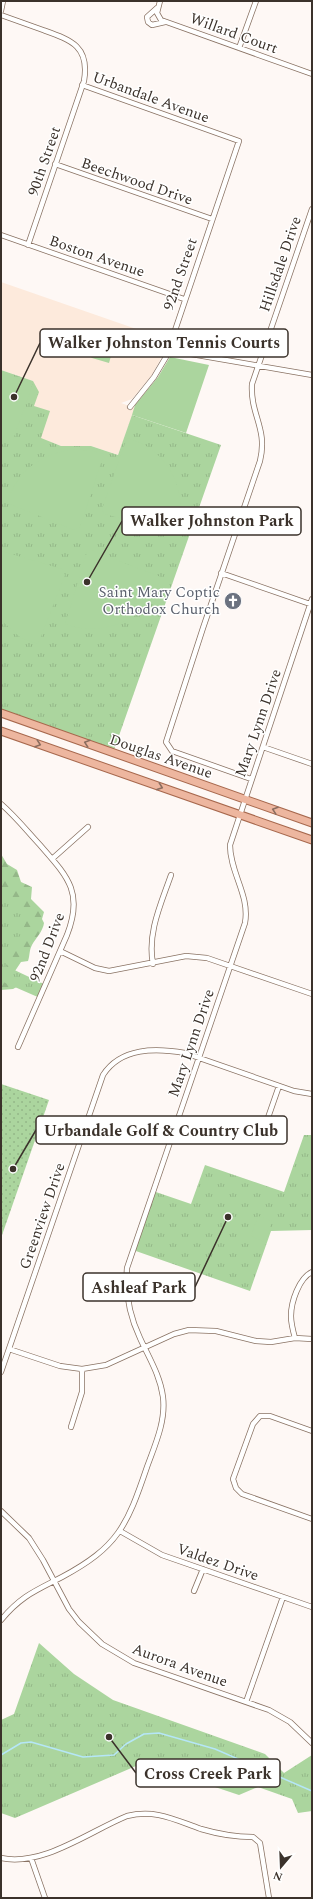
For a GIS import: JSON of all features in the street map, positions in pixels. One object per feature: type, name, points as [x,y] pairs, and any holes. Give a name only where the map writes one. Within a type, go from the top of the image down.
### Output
[{"type":"main road","name":"Douglas Avenue","points":[[1,713],[312,823]]},
{"type":"main road","name":"Douglas Avenue","points":[[1,731],[312,840]]},
{"type":"street","points":[[1,11],[3,1]]},
{"type":"street","points":[[160,1],[157,8],[158,17],[165,22]]},
{"type":"street","points":[[239,48],[256,1]]},
{"type":"street","name":"Willard Court","points":[[157,8],[147,17],[148,22],[152,25],[165,22],[312,74]]},
{"type":"street","name":"Urbandale Avenue","points":[[1,15],[63,36],[75,44],[83,56],[85,63],[86,70],[82,85],[238,141]]},
{"type":"street","name":"90th Street","points":[[28,245],[82,85]]},
{"type":"street","name":"92nd Street","points":[[130,406],[154,377],[168,350],[238,141]]},
{"type":"street","name":"Beechwood Drive","points":[[55,164],[212,219]]},
{"type":"street","name":"Hillsdale Drive","points":[[251,779],[172,751],[167,746],[167,740],[262,451],[261,426],[253,406],[251,395],[252,384],[312,209]]},
{"type":"street","name":"Boston Avenue","points":[[1,235],[184,299]]},
{"type":"street","points":[[168,350],[312,375]]},
{"type":"street","points":[[221,573],[310,604]]},
{"type":"street","name":"Mary Lynn Drive","points":[[1,1620],[26,1595],[77,1569],[99,1554],[120,1531],[135,1504],[158,1437],[163,1417],[163,1398],[160,1379],[145,1348],[128,1305],[126,1287],[127,1268],[246,917],[246,906],[241,888],[232,867],[230,845],[312,599]]},
{"type":"street","points":[[263,747],[312,764]]},
{"type":"street","name":"92nd Drive","points":[[1,804],[52,859],[67,878],[72,890],[74,903],[72,922],[18,1047]]},
{"type":"street","points":[[52,859],[88,827]]},
{"type":"street","points":[[153,964],[151,949],[152,935],[171,875]]},
{"type":"street","points":[[60,951],[102,970],[117,971],[186,956],[207,958],[312,992]]},
{"type":"street","name":"Greenview Drive","points":[[1,1372],[103,1075],[111,1065],[129,1055],[144,1050],[159,1049],[199,1058],[279,1086],[312,1094]]},
{"type":"street","points":[[263,1132],[279,1086]]},
{"type":"street","points":[[295,1338],[291,1316],[294,1300],[301,1282],[312,1272]]},
{"type":"street","points":[[9,1349],[60,1366],[82,1369],[106,1365],[174,1334],[189,1330],[216,1331],[256,1341],[271,1342],[295,1338],[312,1339]]},
{"type":"street","points":[[71,1427],[82,1392],[82,1369]]},
{"type":"street","points":[[312,1431],[264,1414],[255,1420],[233,1479],[236,1488],[242,1494],[312,1519]]},
{"type":"street","name":"Aurora Avenue","points":[[1,1511],[29,1538],[43,1560],[53,1582],[69,1609],[79,1622],[102,1644],[122,1657],[148,1668],[280,1715],[299,1729],[312,1743]]},
{"type":"street","name":"Valdez Drive","points":[[120,1531],[162,1555],[312,1607]]},
{"type":"street","points":[[194,1591],[203,1569]]},
{"type":"street","points":[[246,1702],[282,1597]]},
{"type":"street","points":[[1,1858],[12,1860],[31,1858],[46,1854],[120,1818],[139,1813],[163,1816],[217,1833],[256,1838],[260,1843],[269,1898]]},
{"type":"street","points":[[31,1858],[45,1898]]},
{"type":"shaded area","points":[[1,282],[168,340],[159,362],[151,376],[132,399],[121,403],[135,408],[118,455],[91,446],[61,446],[41,439],[34,406],[33,381],[1,370]]},
{"type":"green space","points":[[90,348],[111,356],[109,363],[92,358],[88,355]]},
{"type":"green space","points":[[170,357],[209,365],[186,433],[132,415],[135,405],[158,377]]},
{"type":"green space","points":[[1,370],[33,381],[39,392],[34,406],[50,411],[41,438],[61,446],[91,446],[118,455],[132,415],[221,445],[114,750],[1,709]]},
{"type":"green space","points":[[1,372],[33,383],[13,440],[1,436]]},
{"type":"green space","points":[[127,438],[142,444],[154,452],[165,462],[173,475],[178,488],[181,503],[177,533],[104,514],[102,509]]},
{"type":"green space","points":[[72,449],[93,451],[104,454],[80,527],[74,530],[7,503],[17,482],[23,473],[31,466],[39,460]]},
{"type":"green space","points":[[91,550],[161,577],[147,604],[124,622],[110,627],[95,629],[80,628],[65,624],[87,552]]},
{"type":"green space","points":[[1,551],[62,569],[65,575],[38,644],[21,638],[1,620]]},
{"type":"green space","points":[[1,854],[7,864],[17,870],[21,882],[32,887],[31,899],[44,912],[42,919],[44,923],[41,932],[31,947],[28,961],[21,962],[15,971],[22,984],[13,989],[1,990]]},
{"type":"green space","points":[[1,886],[27,920],[6,966],[46,985],[40,998],[1,981]]},
{"type":"green space","points":[[1,1084],[49,1100],[1,1238]]},
{"type":"green space","points":[[304,1135],[312,1135],[312,1230],[271,1231],[250,1291],[133,1250],[153,1191],[191,1204],[205,1165],[284,1192]]},
{"type":"green space","points":[[258,1216],[272,1221],[265,1242],[251,1236]]},
{"type":"green space","points":[[39,1643],[74,1674],[113,1700],[265,1754],[284,1773],[312,1755],[312,1811],[298,1813],[292,1799],[258,1787],[239,1795],[143,1763],[15,1818],[1,1813],[1,1720],[14,1714]]},
{"type":"waterway","points":[[1,885],[1,894]]},
{"type":"waterway","points":[[1,1755],[21,1743],[31,1742],[83,1757],[114,1755],[126,1744],[144,1734],[159,1733],[215,1749],[312,1791]]},
{"type":"place","name":"Walker Johnston Tennis Courts","points":[[14,397]]},
{"type":"place","name":"Walker Johnston Park","points":[[87,582]]},
{"type":"place","name":"Saint Mary Coptic Orthodox Church","points":[[233,601]]},
{"type":"place","name":"Urbandale Golf & Country Club","points":[[13,1169]]},
{"type":"place","name":"Ashleaf Park","points":[[228,1217]]},
{"type":"place","name":"Cross Creek Park","points":[[109,1737]]}]
